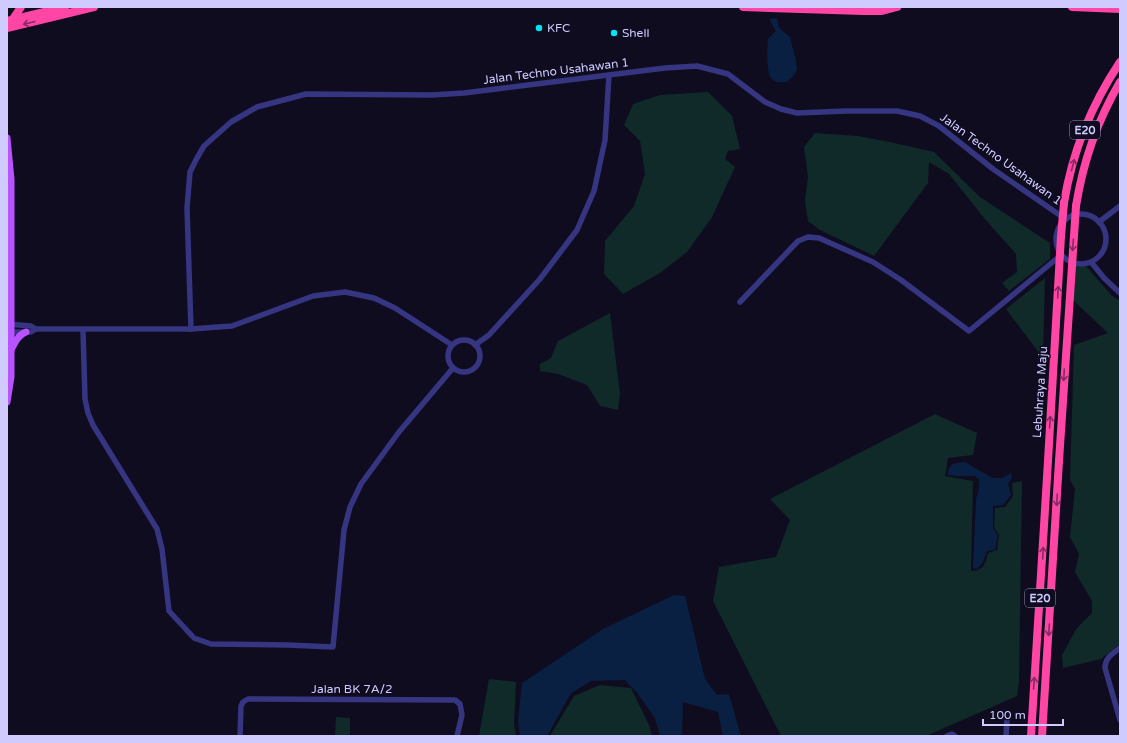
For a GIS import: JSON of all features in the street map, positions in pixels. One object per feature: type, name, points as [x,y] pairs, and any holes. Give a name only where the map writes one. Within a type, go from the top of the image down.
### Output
[{"type":"highway","points":[[10,24],[21,7]]},
{"type":"highway","points":[[10,24],[65,7]]},
{"type":"highway","points":[[10,24],[94,7]]},
{"type":"highway","points":[[743,7],[882,11],[897,7]]},
{"type":"highway","points":[[1072,7],[1120,9]]},
{"type":"highway","name":"Lebuhraya Maju","points":[[1031,736],[1061,236],[1066,194],[1074,160],[1091,114],[1120,62]]},
{"type":"highway","name":"Lebuhraya Maju","points":[[1042,736],[1073,235],[1077,201],[1085,161],[1092,139],[1120,82]]},
{"type":"main road","points":[[7,34],[10,24]]},
{"type":"main road","points":[[7,138],[11,179],[9,324],[11,377],[7,402]]},
{"type":"main road","points":[[11,350],[17,339],[26,332]]},
{"type":"street","name":"Jalan Techno Usahawan 1","points":[[191,329],[187,208],[190,172],[196,158],[204,146],[231,122],[257,107],[306,94],[432,95],[464,93],[670,67],[697,66],[728,74],[765,102],[781,109],[797,113],[897,111],[920,116],[939,126],[993,169],[1066,219]]},
{"type":"street","points":[[475,346],[489,335],[540,279],[577,230],[594,191],[605,140],[609,75]]},
{"type":"street","points":[[1099,222],[1120,206]]},
{"type":"street","points":[[1079,214],[1086,215],[1093,217],[1102,226],[1106,236],[1105,246],[1100,255],[1091,262],[1081,264],[1075,263],[1062,255],[1058,249],[1056,236],[1061,224],[1066,219],[1079,214]]},
{"type":"street","points":[[740,302],[798,241],[808,237],[819,238],[874,262],[901,280],[969,331],[1062,255]]},
{"type":"street","points":[[1091,262],[1108,282],[1120,293]]},
{"type":"street","points":[[9,324],[31,326],[36,329],[83,330],[191,329],[232,326],[313,296],[345,292],[374,298],[395,308],[452,345]]},
{"type":"street","points":[[9,332],[31,332],[36,329]]},
{"type":"street","points":[[83,330],[85,399],[93,425],[157,529],[162,549],[169,611],[194,638],[211,644],[288,645],[333,648],[344,530],[350,507],[361,484],[399,432],[453,368]]},
{"type":"street","points":[[461,341],[471,342],[475,346],[479,355],[477,365],[473,369],[463,372],[453,368],[448,359],[452,345],[461,341]]},
{"type":"street","points":[[1120,648],[1105,662],[1105,668],[1120,720]]},
{"type":"street","name":"Jalan BK 7A/2","points":[[240,736],[241,706],[243,702],[248,700],[455,700],[460,704],[462,715],[457,736]]},
{"type":"street","points":[[1006,736],[1007,720]]},
{"type":"green space","points":[[708,92],[732,116],[740,149],[728,151],[725,159],[735,167],[712,217],[687,252],[660,273],[623,294],[604,274],[605,241],[634,206],[645,174],[640,141],[624,125],[633,104],[660,95]]},
{"type":"green space","points":[[815,133],[858,136],[934,152],[980,197],[1050,243],[1050,259],[1009,291],[1002,283],[1017,272],[1016,254],[984,218],[949,174],[929,162],[928,183],[874,256],[820,230],[808,221],[805,201],[808,177],[804,147]]},
{"type":"green space","points":[[1075,266],[1086,266],[1111,295],[1120,301],[1120,644],[1101,659],[1063,668],[1062,655],[1077,628],[1092,613],[1092,601],[1075,572],[1079,554],[1070,537],[1075,489],[1070,480],[1074,345],[1108,333],[1073,300]]},
{"type":"green space","points":[[1045,278],[1043,358],[1006,309]]},
{"type":"green space","points":[[610,313],[620,394],[618,410],[600,406],[587,385],[558,374],[540,371],[540,364],[551,358],[558,341]]},
{"type":"green space","points":[[935,414],[977,433],[973,455],[948,458],[945,476],[973,481],[971,571],[981,568],[985,564],[988,553],[997,550],[999,535],[994,527],[995,508],[1005,507],[1013,496],[1012,483],[1022,481],[1019,682],[1017,696],[926,736],[781,736],[713,601],[719,567],[776,557],[790,520],[770,499]]},
{"type":"green space","points":[[489,679],[516,682],[514,724],[516,736],[479,736]]},
{"type":"green space","points":[[600,685],[631,688],[649,725],[652,736],[550,736],[574,696]]},
{"type":"green space","points":[[336,717],[350,718],[350,736],[335,736]]},
{"type":"water","points":[[777,18],[779,28],[790,37],[797,67],[796,73],[787,82],[777,82],[772,79],[768,66],[768,39],[776,31],[769,19]]},
{"type":"water","points":[[965,462],[992,478],[1002,478],[1011,473],[1012,478],[1008,483],[1011,495],[1003,505],[993,506],[993,528],[998,535],[995,550],[987,551],[983,562],[977,569],[973,568],[976,501],[979,488],[979,479],[975,476],[948,475],[953,464]]},
{"type":"water","points":[[674,595],[685,596],[705,679],[717,695],[729,694],[741,736],[723,736],[718,712],[683,702],[682,736],[660,736],[655,718],[638,694],[625,680],[591,681],[571,693],[547,736],[520,736],[518,721],[522,683],[603,629]]},
{"type":"place","name":"KFC","points":[[539,28]]},
{"type":"place","name":"Shell","points":[[614,33]]}]
